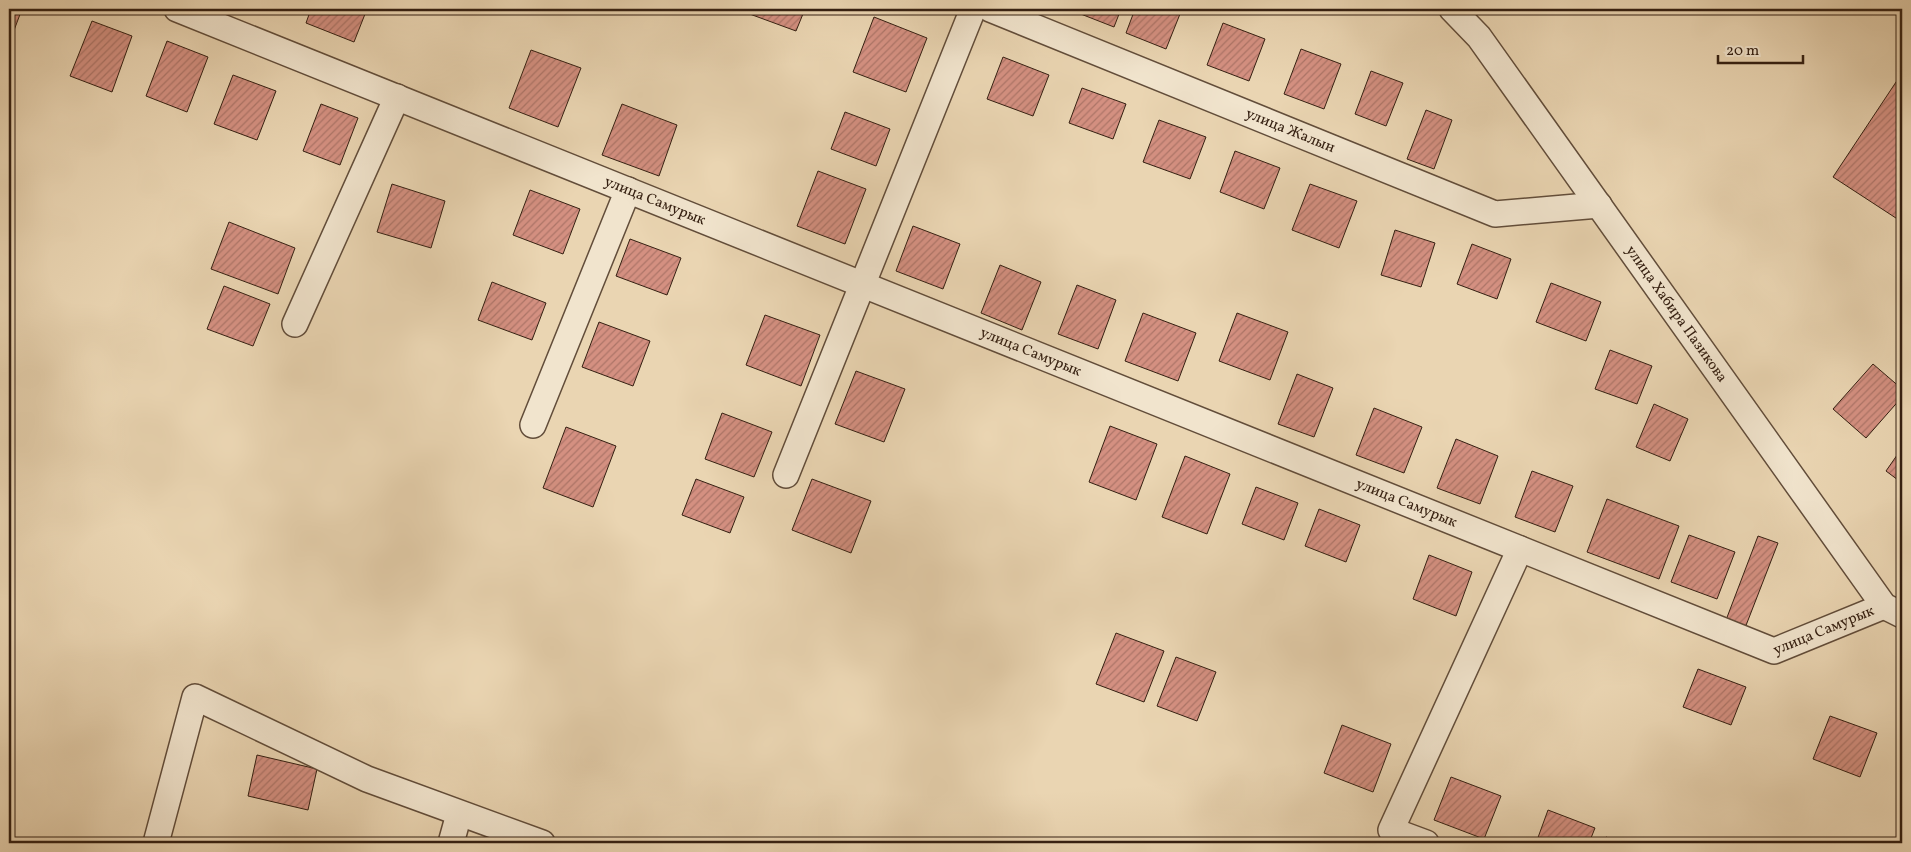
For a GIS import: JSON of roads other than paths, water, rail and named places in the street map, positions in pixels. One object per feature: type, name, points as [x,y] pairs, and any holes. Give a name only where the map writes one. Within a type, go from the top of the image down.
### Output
[{"type":"street","name":"улица Самурык","points":[[177,9],[1774,651],[1893,611]]},
{"type":"street","points":[[786,475],[973,9]]},
{"type":"street","name":"улица Жалын","points":[[990,9],[1496,214],[1598,204]]},
{"type":"street","name":"улица Хабира Пазикова","points":[[1452,9],[1479,37],[1893,611]]},
{"type":"street","points":[[295,324],[397,97]]},
{"type":"street","points":[[533,425],[628,190]]},
{"type":"street","points":[[1426,843],[1392,830],[1520,548]]},
{"type":"street","points":[[156,843],[195,697],[367,779],[542,843]]},
{"type":"street","points":[[451,843],[459,814]]}]
